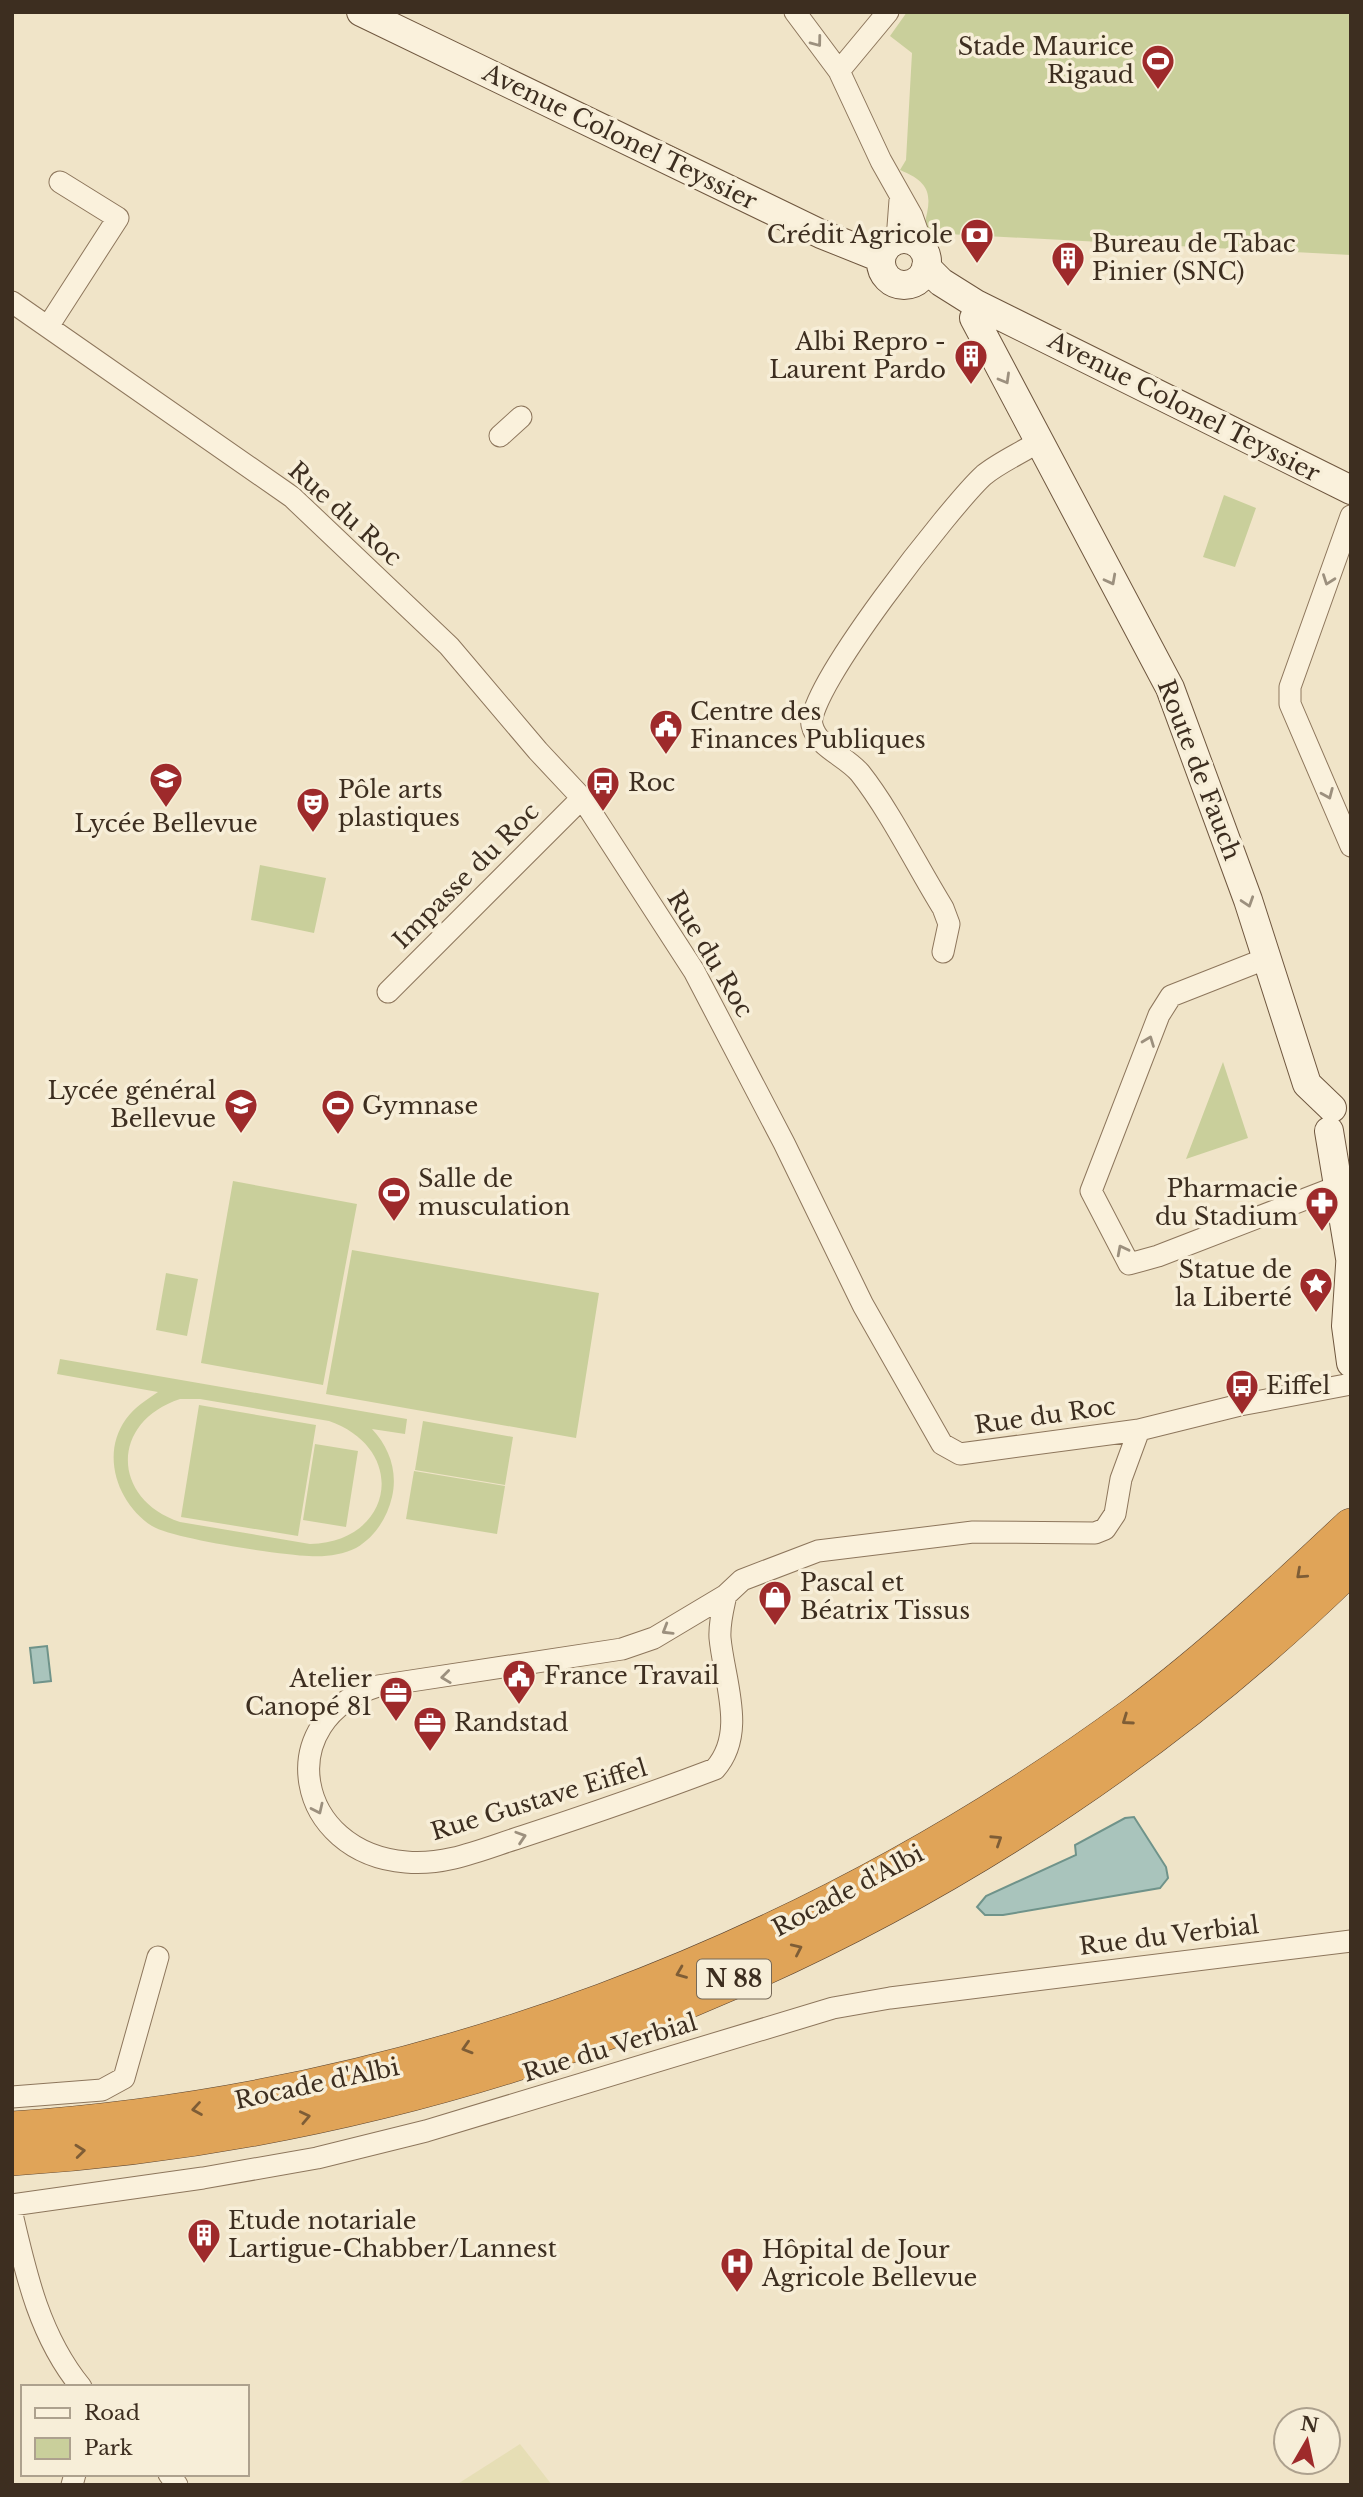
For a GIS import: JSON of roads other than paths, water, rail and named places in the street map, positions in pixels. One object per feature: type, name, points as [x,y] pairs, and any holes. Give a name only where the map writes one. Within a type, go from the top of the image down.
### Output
[{"type":"highway","name":"Rocade d'Albi","points":[[12,2130],[147,2117],[270,2097],[415,2064],[616,1999],[721,1956],[845,1896],[982,1819],[1060,1766],[1137,1713],[1245,1625],[1351,1527]]},
{"type":"highway","name":"Rocade d'Albi","points":[[12,2157],[173,2141],[304,2118],[450,2083],[576,2042],[689,1999],[833,1933],[984,1848],[1069,1793],[1154,1734],[1241,1664],[1351,1564]]},
{"type":"main road","name":"Avenue Colonel Teyssier","points":[[361,12],[808,228],[889,249],[912,241],[920,267],[974,318],[1018,324]]},
{"type":"main road","points":[[889,249],[881,266],[894,284],[920,267]]},
{"type":"main road","name":"Avenue Colonel Teyssier","points":[[920,267],[941,282],[1018,324],[1351,490]]},
{"type":"main road","name":"Route de Fauch","points":[[974,318],[1170,688],[1248,900],[1307,1084],[1341,1120],[1339,1186],[1350,1254],[1346,1326],[1351,1363]]},
{"type":"street","points":[[795,12],[839,71],[912,216],[920,267]]},
{"type":"street","points":[[839,71],[888,12]]},
{"type":"street","points":[[49,325],[118,218],[60,182]]},
{"type":"street","points":[[889,249],[900,194]]},
{"type":"street","name":"Rue du Roc","points":[[12,302],[49,325],[292,497],[449,646],[582,798],[694,971],[784,1143],[863,1306],[942,1444],[960,1454],[1139,1430],[1240,1405],[1351,1384]]},
{"type":"street","points":[[500,436],[521,417]]},
{"type":"street","points":[[943,952],[948,923],[943,908],[864,779],[820,740],[813,729],[810,716],[833,673],[899,575],[985,475],[1038,442]]},
{"type":"street","points":[[1351,516],[1290,687],[1290,704],[1351,846]]},
{"type":"street","name":"Impasse du Roc","points":[[388,992],[582,798]]},
{"type":"street","points":[[1265,959],[1171,996],[1159,1015],[1091,1191],[1129,1264],[1158,1256],[1339,1186]]},
{"type":"street","name":"Rue Gustave Eiffel","points":[[726,1595],[720,1638],[732,1715],[730,1743],[724,1759],[715,1769],[617,1805],[446,1861],[406,1862],[377,1857],[356,1849],[324,1822],[316,1809],[307,1766],[318,1732],[334,1710],[353,1694],[378,1686],[622,1650],[654,1638],[726,1595],[743,1580],[818,1551],[973,1532],[1095,1533],[1105,1529],[1115,1514],[1121,1479],[1139,1430]]},
{"type":"street","name":"Rue du Verbial","points":[[12,2205],[203,2178],[317,2158],[451,2123],[833,2008],[890,1997],[1351,1941]]},
{"type":"street","points":[[12,2097],[102,2090],[124,2078],[158,1957]]},
{"type":"street","points":[[12,2214],[31,2296],[65,2368],[79,2385]]},
{"type":"water","points":[[47,1646],[51,1681],[34,1683],[30,1648]]},
{"type":"water","points":[[1134,1817],[1166,1867],[1168,1878],[1160,1888],[1003,1915],[985,1915],[977,1907],[986,1896],[1076,1855],[1075,1845],[1125,1818]]},
{"type":"place","name":"Stade Maurice Rigaud","points":[[1158,91]]},
{"type":"place","name":"Crédit Agricole","points":[[977,265]]},
{"type":"place","name":"Bureau de Tabac Pinier (SNC)","points":[[1068,288]]},
{"type":"place","name":"Albi Repro - Laurent Pardo","points":[[971,386]]},
{"type":"place","name":"Centre des Finances Publiques","points":[[666,756]]},
{"type":"place","name":"Lycée Bellevue","points":[[166,809]]},
{"type":"place","name":"Roc","points":[[603,813]]},
{"type":"place","name":"Pôle arts plastiques","points":[[313,834]]},
{"type":"place","name":"Lycée général Bellevue","points":[[241,1135]]},
{"type":"place","name":"Gymnase","points":[[338,1136]]},
{"type":"place","name":"Salle de musculation","points":[[394,1223]]},
{"type":"place","name":"Pharmacie du Stadium","points":[[1322,1233]]},
{"type":"place","name":"Statue de la Liberté","points":[[1316,1314]]},
{"type":"place","name":"Eiffel","points":[[1242,1416]]},
{"type":"place","name":"Pascal et Béatrix Tissus","points":[[775,1627]]},
{"type":"place","name":"France Travail","points":[[519,1706]]},
{"type":"place","name":"Atelier Canopé 81","points":[[396,1723]]},
{"type":"place","name":"Randstad","points":[[430,1753]]},
{"type":"place","name":"Etude notariale Lartigue-Chabber/Lannest","points":[[204,2265]]},
{"type":"place","name":"Hôpital de Jour Agricole Bellevue","points":[[737,2294]]}]
